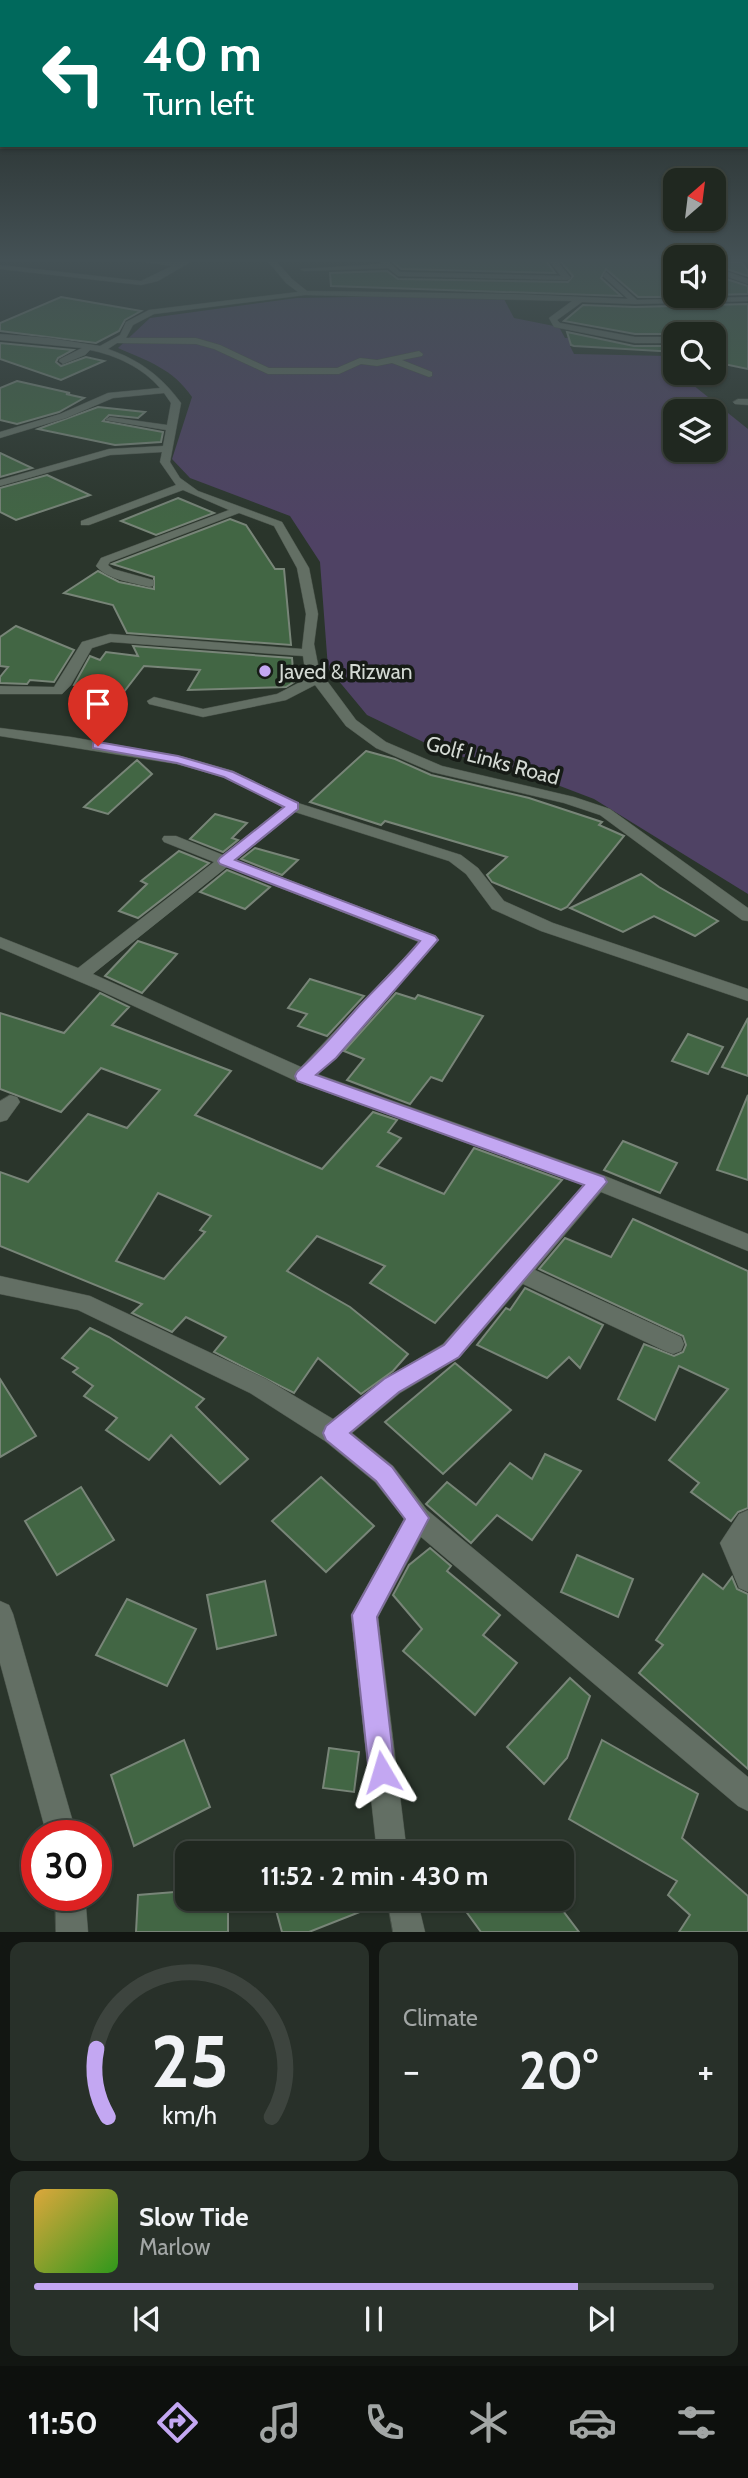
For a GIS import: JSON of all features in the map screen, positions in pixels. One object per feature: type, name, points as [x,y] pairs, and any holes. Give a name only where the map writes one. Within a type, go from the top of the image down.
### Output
[{"type":"street","points":[[63,362],[86,351]]},
{"type":"street","points":[[106,351],[139,365],[169,390],[176,403],[165,462],[176,480],[184,486]]},
{"type":"street","points":[[226,351],[268,371],[339,371],[360,361],[377,363],[419,354]]},
{"type":"street","points":[[393,360],[429,374]]},
{"type":"street","points":[[0,435],[63,416],[111,394],[169,390]]},
{"type":"street","points":[[110,420],[171,428]]},
{"type":"street","points":[[0,482],[109,452],[167,449]]},
{"type":"street","points":[[85,523],[184,486]]},
{"type":"street","name":"Golf Links Road","points":[[184,486],[194,493],[278,524],[303,568],[312,614],[308,644],[312,670],[351,723],[381,745],[437,769],[569,800],[605,812],[748,916]]},
{"type":"street","points":[[149,583],[109,572],[102,565],[105,561],[240,509]]},
{"type":"street","points":[[0,690],[57,691],[64,685],[87,645],[110,638],[309,653]]},
{"type":"street","points":[[153,701],[203,713],[281,697],[317,679]]},
{"type":"street","points":[[0,732],[71,741],[178,760],[228,775],[293,806],[455,858],[472,870],[498,905],[547,927],[748,995]]},
{"type":"street","points":[[80,975],[293,806]]},
{"type":"street","points":[[170,839],[430,940],[397,979],[366,1009],[330,1054],[303,1076]]},
{"type":"street","points":[[0,942],[80,975],[303,1076],[598,1182],[748,1243]]},
{"type":"street","points":[[334,1433],[392,1386],[451,1351],[598,1182]]},
{"type":"street","points":[[518,1272],[673,1344]]},
{"type":"street","points":[[0,1285],[82,1302],[258,1386],[334,1433],[384,1474],[418,1518],[748,1796]]},
{"type":"street","points":[[391,1841],[364,1615],[418,1518]]},
{"type":"street","points":[[748,1522],[733,1543],[748,1578]]},
{"type":"street","points":[[0,1614],[58,1820]]},
{"type":"street","points":[[71,1911],[72,1932]]},
{"type":"street","points":[[405,1911],[409,1932]]},
{"type":"shaded area","points":[[125,351],[573,351],[574,354],[663,356],[663,385],[693,385],[710,399],[663,399],[663,462],[726,462],[726,411],[748,429],[748,894],[594,799],[539,778],[442,751],[367,715],[328,668],[320,562],[290,516],[190,478],[172,459],[192,397],[177,379]]},
{"type":"building","points":[[0,351],[71,351],[56,362],[61,366],[86,357],[104,361],[61,380],[0,359]]},
{"type":"building","points":[[726,351],[748,351],[748,369],[726,364]]},
{"type":"building","points":[[17,381],[84,398],[59,412],[17,424],[0,420],[0,388]]},
{"type":"building","points":[[98,407],[145,412],[138,418],[109,415],[103,421],[163,432],[161,442],[115,445],[38,429]]},
{"type":"building","points":[[0,453],[32,468],[0,477]]},
{"type":"building","points":[[47,475],[90,495],[16,520],[0,512],[0,488]]},
{"type":"building","points":[[178,498],[214,513],[156,535],[121,521]]},
{"type":"building","points":[[230,519],[246,525],[275,569],[284,569],[291,645],[127,633],[113,605],[64,593],[98,571],[119,582],[154,589],[154,577],[112,564]]},
{"type":"building","points":[[16,626],[74,650],[54,682],[30,680],[27,684],[0,683],[0,677],[8,667],[0,666],[0,637]]},
{"type":"building","points":[[133,646],[292,658],[294,682],[286,687],[188,690],[200,670],[144,666],[123,693],[106,693],[120,697],[104,717],[75,713],[91,694],[74,695],[81,686],[74,685],[90,656],[100,660],[106,652],[138,656]]},
{"type":"building","points":[[366,751],[395,759],[431,775],[529,798],[602,822],[599,825],[624,836],[567,907],[561,910],[492,882],[487,875],[507,857],[385,821],[381,825],[310,802]]},
{"type":"building","points":[[137,760],[152,774],[108,814],[84,807]]},
{"type":"building","points":[[215,814],[247,823],[232,838],[238,840],[223,852],[190,839]]},
{"type":"building","points":[[255,848],[298,860],[282,875],[241,859]]},
{"type":"building","points":[[179,851],[209,863],[138,918],[119,911],[147,884],[141,881]]},
{"type":"building","points":[[227,870],[270,887],[245,909],[200,892]]},
{"type":"building","points":[[641,874],[718,921],[695,936],[654,916],[623,932],[570,908]]},
{"type":"building","points":[[138,941],[177,954],[142,993],[105,976]]},
{"type":"building","points":[[310,979],[364,996],[327,1036],[298,1026],[307,1014],[288,1008]]},
{"type":"building","points":[[100,993],[129,1007],[112,1025],[231,1071],[195,1115],[322,1169],[373,1112],[397,1120],[388,1132],[401,1138],[377,1166],[444,1194],[474,1148],[562,1180],[435,1323],[370,1283],[385,1266],[317,1236],[287,1271],[350,1307],[408,1354],[393,1371],[361,1394],[318,1358],[294,1393],[214,1352],[226,1337],[186,1317],[172,1332],[132,1313],[142,1304],[0,1246],[0,1172],[28,1182],[88,1114],[127,1128],[160,1090],[101,1068],[61,1112],[0,1089],[0,1013],[64,1033]],"holes":[[[158,1193],[211,1216],[200,1230],[205,1232],[164,1279],[116,1261]]]},
{"type":"building","points":[[396,993],[415,999],[418,995],[483,1016],[442,1081],[431,1077],[410,1104],[347,1080],[364,1059],[344,1051]]},
{"type":"building","points":[[748,1018],[748,1076],[722,1067]]},
{"type":"building","points":[[688,1034],[723,1047],[708,1074],[672,1061]]},
{"type":"building","points":[[748,1095],[748,1180],[717,1170]]},
{"type":"building","points":[[623,1141],[677,1163],[660,1193],[604,1170]]},
{"type":"building","points":[[633,1219],[748,1271],[748,1508],[738,1512],[731,1521],[691,1492],[699,1483],[669,1460],[728,1389],[679,1366],[655,1420],[618,1399],[644,1344],[674,1356],[683,1352],[686,1345],[683,1336],[539,1269],[565,1238],[611,1257]]},
{"type":"building","points":[[525,1288],[603,1325],[580,1368],[569,1357],[547,1378],[477,1345],[506,1308],[510,1310]]},
{"type":"building","points":[[90,1328],[109,1337],[204,1399],[196,1407],[248,1459],[220,1484],[171,1435],[149,1460],[106,1430],[117,1418],[84,1396],[93,1386],[73,1372],[78,1368],[62,1358]]},
{"type":"building","points":[[455,1363],[511,1410],[443,1474],[385,1422]]},
{"type":"building","points":[[0,1379],[36,1436],[0,1457]]},
{"type":"building","points":[[545,1454],[581,1471],[532,1540],[497,1515],[471,1543],[426,1504],[447,1482],[476,1505],[510,1463],[532,1479]]},
{"type":"building","points":[[321,1477],[374,1526],[326,1572],[272,1521]]},
{"type":"building","points":[[81,1487],[114,1540],[57,1575],[25,1521]]},
{"type":"building","points":[[430,1548],[451,1566],[447,1571],[500,1615],[483,1635],[517,1663],[475,1715],[403,1651],[422,1629],[393,1595],[409,1565]]},
{"type":"building","points":[[577,1555],[633,1579],[618,1617],[561,1592]]},
{"type":"building","points":[[703,1574],[723,1589],[732,1577],[737,1589],[748,1594],[748,1769],[639,1673],[663,1645],[656,1640]]},
{"type":"building","points":[[265,1581],[276,1635],[217,1649],[207,1595]]},
{"type":"building","points":[[127,1599],[196,1629],[167,1686],[96,1655]]},
{"type":"building","points":[[570,1678],[590,1696],[567,1758],[544,1784],[507,1747]]},
{"type":"building","points":[[184,1740],[210,1807],[134,1846],[111,1775]]},
{"type":"building","points":[[602,1740],[698,1794],[682,1838],[748,1896],[748,1932],[679,1932],[690,1915],[668,1895],[677,1881],[569,1819]]},
{"type":"building","points":[[329,1748],[359,1752],[354,1792],[323,1788]]},
{"type":"building","points":[[175,1892],[175,1911],[228,1911],[228,1932],[136,1932],[138,1895]]},
{"type":"building","points":[[276,1911],[362,1911],[309,1932],[282,1932]]},
{"type":"building","points":[[466,1911],[563,1911],[579,1932],[481,1932]]},
{"type":"place","name":"Javed & Rizwan","points":[[265,671]]},
{"type":"route","points":[[98,746],[178,760],[228,775],[293,806],[225,861],[430,940],[390,987],[366,1009],[330,1054],[303,1076],[598,1182],[451,1351],[392,1386],[334,1433],[384,1474],[418,1518],[364,1615],[382,1772]]}]
